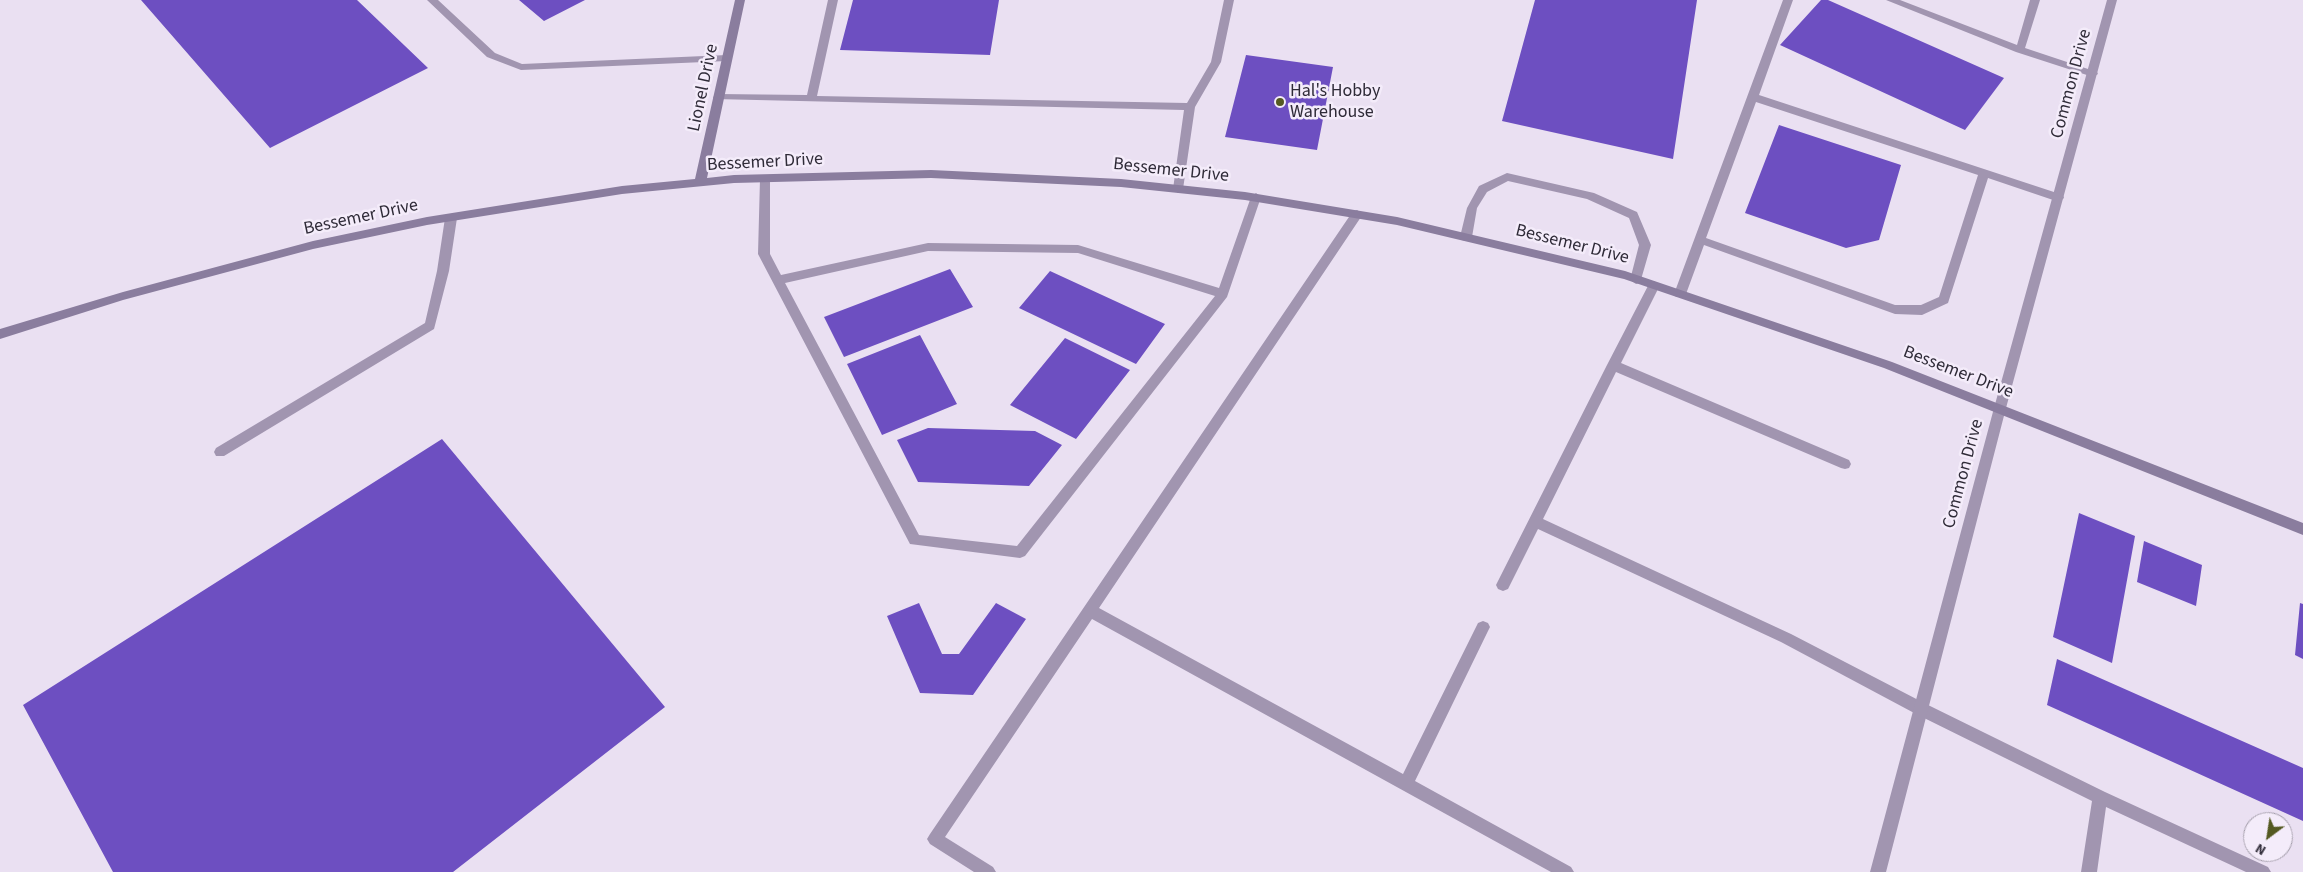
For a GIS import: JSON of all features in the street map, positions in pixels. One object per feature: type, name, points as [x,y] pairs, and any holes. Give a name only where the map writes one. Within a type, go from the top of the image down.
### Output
[{"type":"street","points":[[432,0],[492,56],[521,67],[727,58]]},
{"type":"street","name":"Lionel Drive","points":[[700,183],[740,0]]},
{"type":"street","points":[[811,99],[832,0]]},
{"type":"street","points":[[1178,189],[1190,107],[1216,62],[1229,0]]},
{"type":"street","points":[[1680,294],[1788,0]]},
{"type":"street","points":[[1891,0],[2020,50],[2093,74]]},
{"type":"street","points":[[2020,50],[2035,0]]},
{"type":"street","name":"Common Drive","points":[[1878,872],[2000,408],[2112,0]]},
{"type":"street","points":[[718,97],[1190,107]]},
{"type":"street","points":[[1753,97],[2058,198]]},
{"type":"street","points":[[1701,240],[1895,309],[1922,310],[1944,300],[1984,173]]},
{"type":"street","name":"Bessemer Drive","points":[[0,334],[123,296],[313,245],[450,218],[622,190],[766,179],[931,174],[987,175],[1178,189],[1256,198],[1357,214],[1466,236],[1568,260],[1654,285],[1888,365],[2303,529]]},
{"type":"street","points":[[1466,236],[1472,208],[1483,189],[1507,178],[1590,196],[1633,216],[1645,245],[1636,280]]},
{"type":"street","points":[[766,179],[764,254],[915,540],[1020,552],[1223,294],[1256,198]]},
{"type":"street","points":[[988,872],[935,839],[1357,214]]},
{"type":"street","points":[[220,452],[430,326],[444,271],[450,218]]},
{"type":"street","points":[[778,280],[928,247],[1078,249],[1223,294]]},
{"type":"street","points":[[1504,585],[1654,285]]},
{"type":"street","points":[[1613,365],[1846,464]]},
{"type":"street","points":[[1535,521],[1786,638],[1921,709],[2100,797],[2263,872]]},
{"type":"street","points":[[1089,610],[1566,872]]},
{"type":"street","points":[[1406,784],[1483,626]]},
{"type":"street","points":[[2089,872],[2100,797]]},
{"type":"building","points":[[141,0],[357,0],[428,68],[270,148]]},
{"type":"building","points":[[519,0],[585,0],[544,21]]},
{"type":"building","points":[[853,0],[999,0],[990,55],[840,50]]},
{"type":"building","points":[[1535,0],[1697,0],[1673,159],[1502,121]]},
{"type":"building","points":[[1821,0],[1828,0],[2004,78],[1965,130],[1780,45]]},
{"type":"building","name":"Hal's Hobby Warehouse","points":[[1246,55],[1333,67],[1317,150],[1225,137]]},
{"type":"building","points":[[1779,125],[1901,165],[1879,240],[1846,248],[1745,213]]},
{"type":"building","points":[[950,269],[973,307],[844,357],[824,317]]},
{"type":"building","points":[[1050,271],[1165,324],[1136,364],[1019,308]]},
{"type":"building","points":[[920,335],[957,404],[882,435],[847,364]]},
{"type":"building","points":[[1065,338],[1130,370],[1076,439],[1010,405]]},
{"type":"building","points":[[928,428],[1035,431],[1062,445],[1029,486],[918,482],[897,440]]},
{"type":"building","points":[[442,439],[665,707],[453,872],[113,872],[23,705]]},
{"type":"building","points":[[2079,513],[2135,536],[2112,663],[2053,637]]},
{"type":"building","points":[[2144,541],[2202,565],[2196,606],[2137,582]]},
{"type":"building","points":[[919,603],[942,654],[959,654],[996,603],[1026,619],[973,695],[920,693],[887,616]]},
{"type":"building","points":[[2300,603],[2303,604],[2303,659],[2295,655]]},
{"type":"building","points":[[2057,659],[2303,768],[2303,821],[2293,816],[2293,812],[2283,812],[2047,705]]},
{"type":"place","name":"Hal's Hobby Warehouse","points":[[1280,102]]}]
